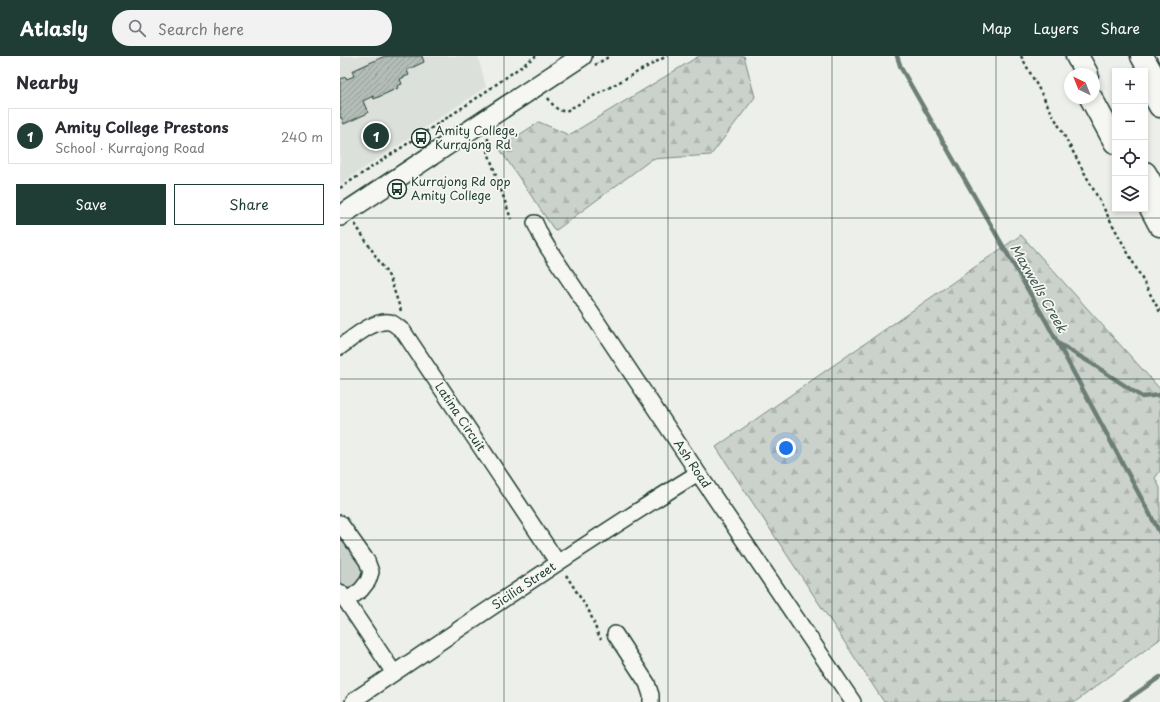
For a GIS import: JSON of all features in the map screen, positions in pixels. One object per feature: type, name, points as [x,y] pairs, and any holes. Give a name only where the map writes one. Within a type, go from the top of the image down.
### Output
[{"type":"highway","points":[[1068,56],[1075,68]]},
{"type":"highway","points":[[1077,56],[1084,68]]},
{"type":"highway","points":[[1132,56],[1138,68]]},
{"type":"highway","points":[[1142,56],[1160,88]]},
{"type":"highway","points":[[1148,84],[1160,106]]},
{"type":"highway","points":[[1100,96],[1112,117]]},
{"type":"highway","points":[[1094,104],[1114,140]]},
{"type":"highway","points":[[1147,176],[1160,199]]},
{"type":"highway","points":[[1148,203],[1160,225]]},
{"type":"main road","points":[[340,205],[565,56]]},
{"type":"main road","points":[[347,219],[582,56]]},
{"type":"street","name":"Ash Road","points":[[535,223],[548,248],[853,702]]},
{"type":"street","name":"Latina Circuit","points":[[340,346],[369,327],[384,322],[391,322],[403,331],[558,563]]},
{"type":"street","name":"Sicilia Street","points":[[353,702],[558,563],[698,473]]},
{"type":"street","points":[[340,523],[367,561],[371,572],[368,581],[361,590],[343,597],[394,673]]},
{"type":"street","points":[[615,634],[647,683],[651,695],[651,702]]},
{"type":"path","points":[[340,188],[474,100],[536,56]]},
{"type":"path","points":[[547,96],[555,107],[561,111],[566,111],[667,56]]},
{"type":"path","points":[[1021,56],[1160,312]]},
{"type":"path","points":[[489,133],[487,149],[511,219]]},
{"type":"path","points":[[347,219],[390,278],[401,313]]},
{"type":"shaded area","points":[[340,56],[478,56],[486,87],[340,184]]},
{"type":"green space","points":[[699,56],[744,56],[755,97],[711,155],[652,159],[555,231],[499,148],[539,122],[569,135]]},
{"type":"green space","points":[[1021,235],[1160,389],[1160,471],[1155,478],[1160,488],[1160,639],[1075,702],[884,702],[716,447]]},
{"type":"green space","points":[[340,534],[361,565],[364,577],[358,585],[347,587],[340,582]]},
{"type":"building","points":[[385,56],[422,56],[424,62],[407,70],[409,75],[400,79],[402,84],[397,86],[398,88],[374,99],[373,96],[363,101],[368,113],[344,124],[341,117],[340,118],[340,79],[346,77],[347,79],[354,76],[352,71]]},
{"type":"waterway","name":"Maxwells Creek","points":[[897,56],[901,68],[1047,323],[1160,533]]},
{"type":"waterway","points":[[1059,344],[1091,363],[1142,397],[1160,395]]},
{"type":"waterway","points":[[1124,702],[1160,677]]},
{"type":"place","name":"Amity College Prestons","points":[[376,136]]},
{"type":"place","name":"Amity College, Kurrajong Rd","points":[[421,138]]},
{"type":"place","name":"Kurrajong Rd opp Amity College","points":[[397,189]]}]
